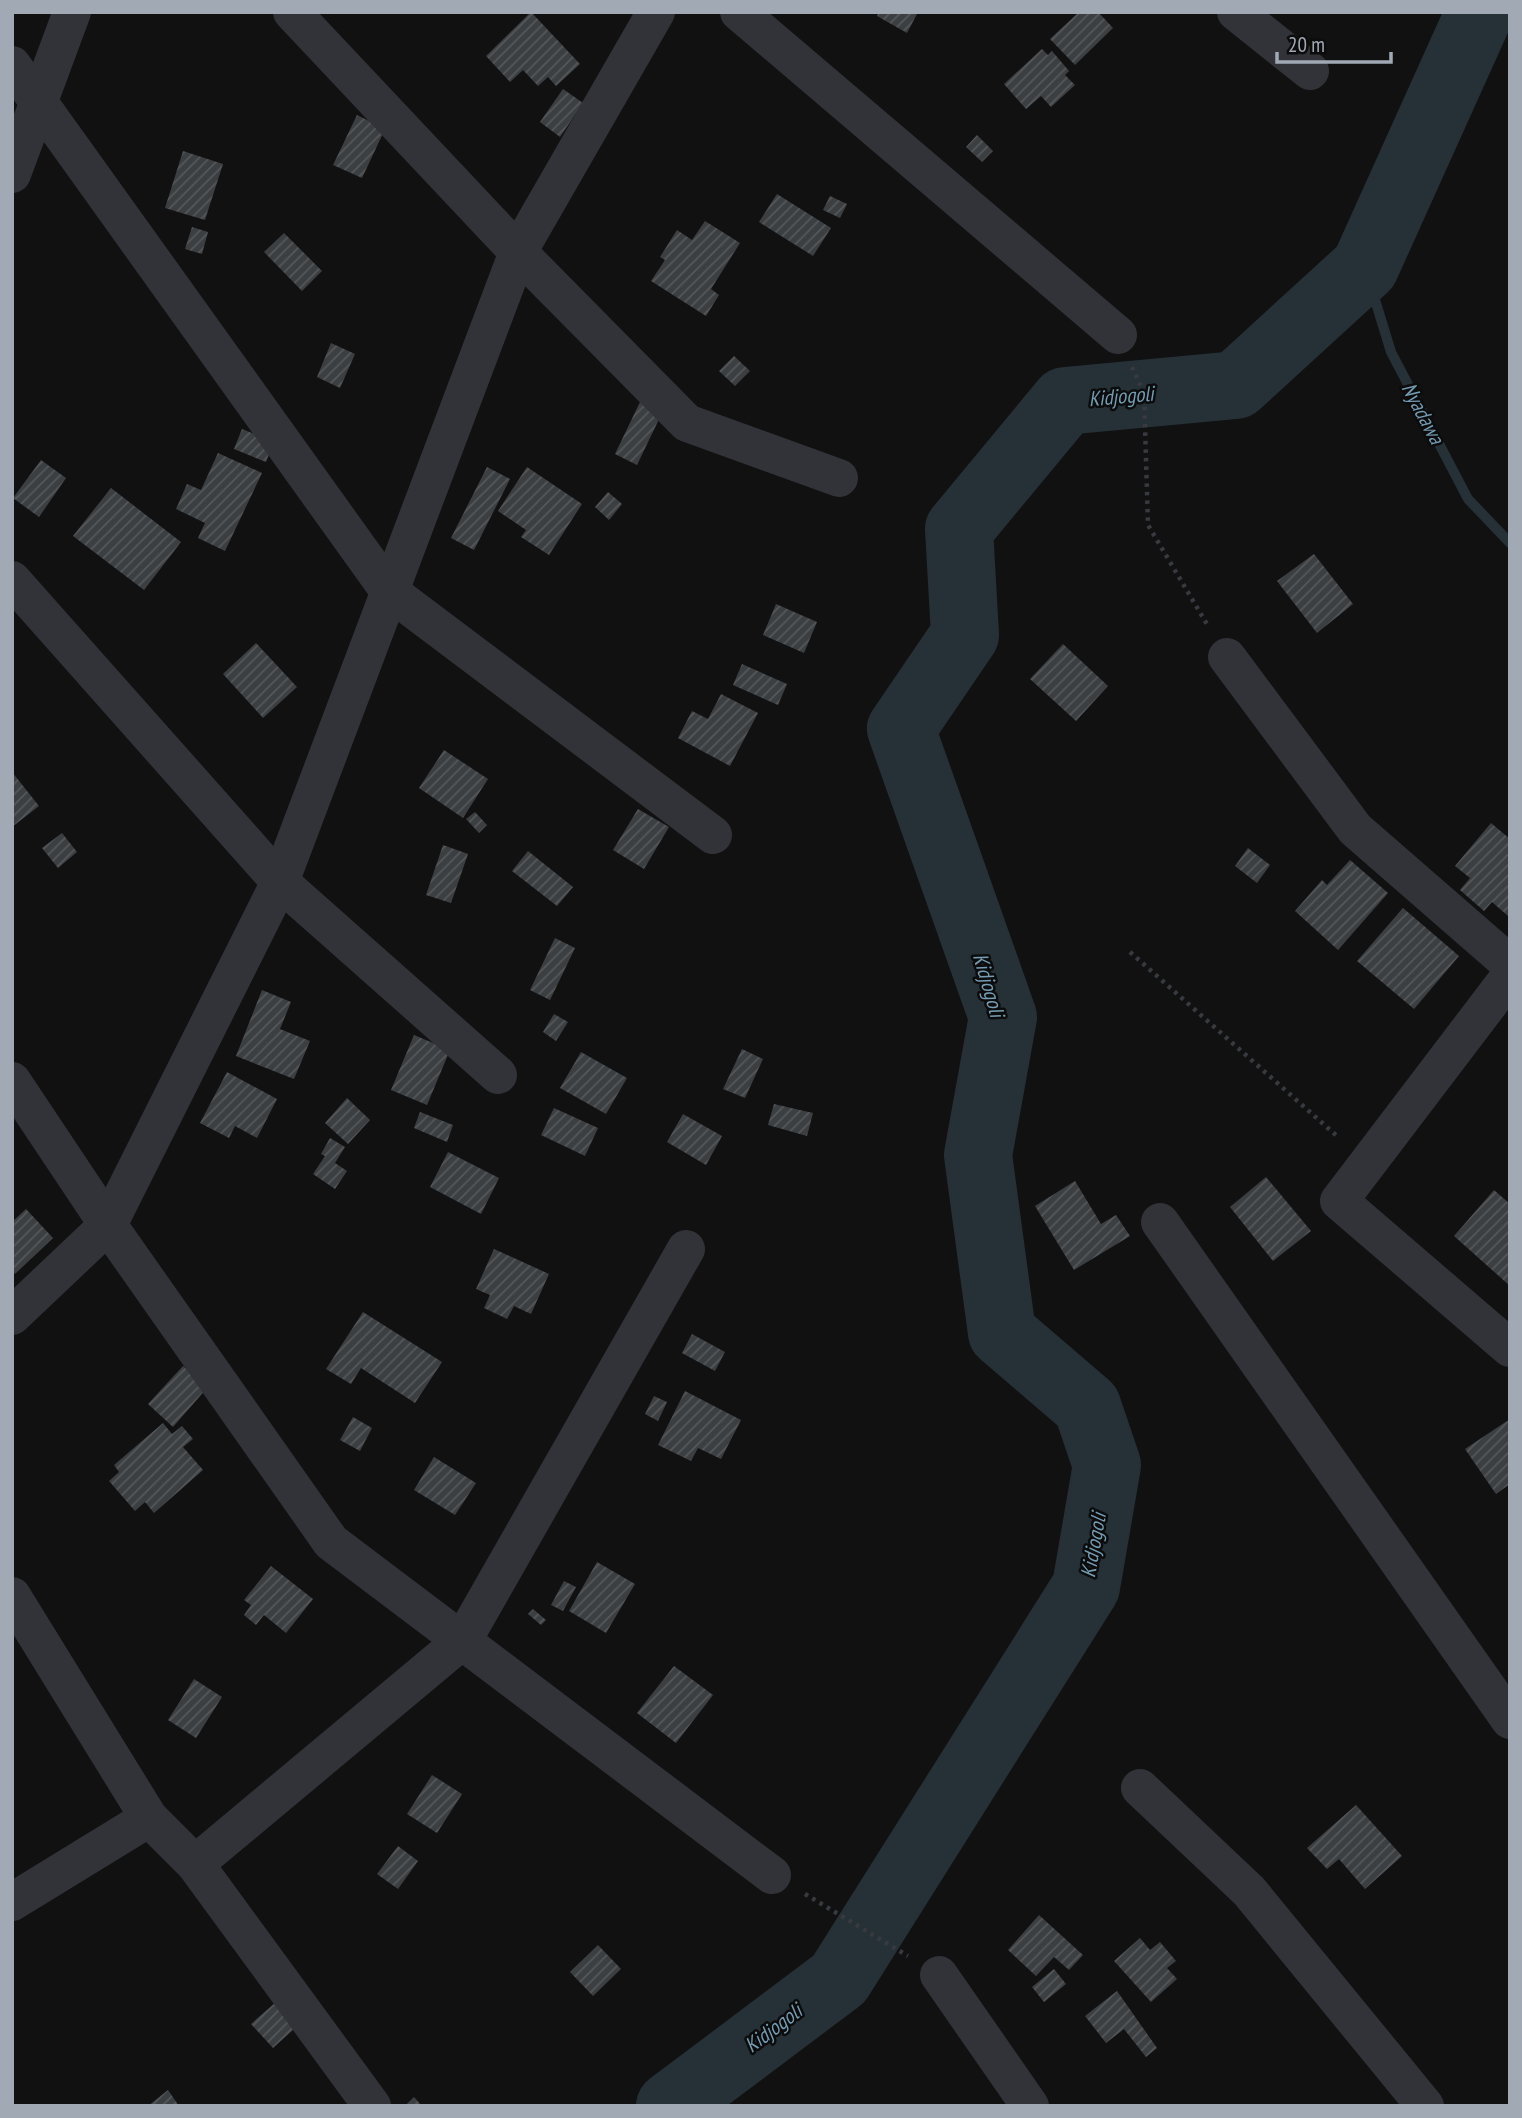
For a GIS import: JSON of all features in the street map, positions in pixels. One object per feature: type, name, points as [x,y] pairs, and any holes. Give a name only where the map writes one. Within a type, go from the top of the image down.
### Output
[{"type":"street","points":[[12,174],[72,12]]},
{"type":"street","points":[[292,12],[518,252],[687,423],[839,478]]},
{"type":"street","points":[[12,1316],[107,1225],[280,882],[518,252],[656,12]]},
{"type":"street","points":[[739,12],[1118,335]]},
{"type":"street","points":[[1236,12],[1310,71]]},
{"type":"street","points":[[12,65],[389,591],[713,835]]},
{"type":"street","points":[[12,580],[280,882],[498,1075]]},
{"type":"street","points":[[1227,657],[1355,829],[1510,964]]},
{"type":"street","points":[[1510,976],[1339,1201],[1510,1348]]},
{"type":"street","points":[[12,1081],[107,1225],[331,1542],[772,1875]]},
{"type":"street","points":[[1160,1223],[1510,1720]]},
{"type":"street","points":[[195,1864],[463,1640],[686,1249]]},
{"type":"street","points":[[12,1597],[149,1818],[195,1864],[372,2106]]},
{"type":"street","points":[[1140,1788],[1249,1891],[1425,2106]]},
{"type":"street","points":[[12,1902],[149,1818]]},
{"type":"street","points":[[939,1975],[1030,2106]]},
{"type":"path","points":[[1118,335],[1144,393],[1148,525],[1227,657]]},
{"type":"path","points":[[1129,952],[1368,1164]]},
{"type":"path","points":[[772,1875],[939,1975]]},
{"type":"building","points":[[531,12],[580,64],[556,86],[548,77],[538,86],[523,70],[510,82],[486,56]]},
{"type":"building","points":[[879,12],[918,12],[907,33],[877,16]]},
{"type":"building","points":[[1079,12],[1098,12],[1113,28],[1075,65],[1050,39]]},
{"type":"building","points":[[1042,49],[1048,55],[1052,51],[1069,71],[1065,75],[1075,85],[1051,107],[1041,96],[1026,109],[1004,84]]},
{"type":"building","points":[[563,89],[583,103],[560,137],[540,122]]},
{"type":"building","points":[[357,115],[385,129],[362,178],[333,165]]},
{"type":"building","points":[[977,135],[993,151],[982,162],[966,147]]},
{"type":"building","points":[[183,151],[223,164],[205,220],[165,208]]},
{"type":"building","points":[[777,194],[831,228],[813,256],[759,222]]},
{"type":"building","points":[[830,196],[847,204],[840,218],[823,210]]},
{"type":"building","points":[[705,221],[740,243],[711,289],[719,295],[706,316],[651,281],[665,260],[660,257],[677,230],[692,240]]},
{"type":"building","points":[[192,227],[208,232],[202,254],[185,249]]},
{"type":"building","points":[[284,233],[322,271],[302,291],[264,252]]},
{"type":"building","points":[[331,343],[355,354],[340,388],[317,377]]},
{"type":"building","points":[[734,356],[750,371],[735,386],[719,371]]},
{"type":"building","points":[[640,402],[662,413],[637,465],[615,454]]},
{"type":"building","points":[[242,429],[274,442],[266,462],[234,449]]},
{"type":"building","points":[[218,453],[262,473],[225,551],[198,538],[205,523],[176,509],[187,484],[201,490]]},
{"type":"building","points":[[41,460],[66,478],[39,517],[13,498]]},
{"type":"building","points":[[487,467],[510,479],[474,550],[451,538]]},
{"type":"building","points":[[527,467],[582,504],[549,555],[521,537],[526,530],[498,511]]},
{"type":"building","points":[[111,488],[181,542],[144,590],[73,536]]},
{"type":"building","points":[[608,492],[622,504],[609,520],[595,507]]},
{"type":"building","points":[[1314,554],[1353,604],[1317,633],[1277,581]]},
{"type":"building","points":[[776,604],[817,622],[804,653],[763,635]]},
{"type":"building","points":[[256,643],[297,687],[263,718],[223,674]]},
{"type":"building","points":[[1063,644],[1108,686],[1076,721],[1030,679]]},
{"type":"building","points":[[742,664],[787,684],[778,705],[733,685]]},
{"type":"building","points":[[721,694],[758,713],[730,766],[678,738],[692,711],[708,719]]},
{"type":"building","points":[[444,750],[488,779],[463,818],[419,788]]},
{"type":"building","points":[[12,772],[39,806],[12,827]]},
{"type":"building","points":[[638,809],[669,827],[644,869],[613,850]]},
{"type":"building","points":[[475,812],[487,825],[479,833],[466,819]]},
{"type":"building","points":[[1491,823],[1510,839],[1508,916],[1492,902],[1484,911],[1460,890],[1470,878],[1455,866]]},
{"type":"building","points":[[62,833],[77,852],[58,868],[42,848]]},
{"type":"building","points":[[443,845],[468,854],[451,903],[426,895]]},
{"type":"building","points":[[1248,848],[1270,865],[1257,883],[1235,866]]},
{"type":"building","points":[[528,851],[573,887],[557,906],[512,871]]},
{"type":"building","points":[[1350,860],[1388,893],[1338,950],[1295,911],[1322,880],[1327,885]]},
{"type":"building","points":[[1403,908],[1459,956],[1414,1009],[1357,961]]},
{"type":"building","points":[[555,938],[575,948],[550,1000],[530,990]]},
{"type":"building","points":[[262,990],[291,1002],[280,1029],[310,1041],[294,1079],[236,1056]]},
{"type":"building","points":[[554,1014],[568,1022],[556,1041],[543,1032]]},
{"type":"building","points":[[414,1035],[450,1050],[427,1105],[391,1090]]},
{"type":"building","points":[[742,1049],[763,1059],[745,1098],[723,1089]]},
{"type":"building","points":[[581,1052],[627,1078],[606,1114],[560,1088]]},
{"type":"building","points":[[227,1072],[277,1099],[257,1138],[235,1126],[229,1138],[200,1123]]},
{"type":"building","points":[[347,1098],[370,1120],[348,1144],[325,1123]]},
{"type":"building","points":[[774,1104],[813,1113],[807,1136],[768,1125]]},
{"type":"building","points":[[554,1108],[598,1128],[585,1156],[541,1135]]},
{"type":"building","points":[[420,1112],[453,1125],[447,1142],[414,1128]]},
{"type":"building","points":[[683,1114],[722,1136],[706,1165],[667,1142]]},
{"type":"building","points":[[330,1138],[345,1147],[335,1163],[347,1171],[335,1189],[313,1174],[325,1156],[321,1154]]},
{"type":"building","points":[[448,1152],[499,1178],[481,1214],[430,1187]]},
{"type":"building","points":[[1266,1177],[1311,1231],[1273,1261],[1230,1207]]},
{"type":"building","points":[[1075,1181],[1101,1224],[1116,1215],[1130,1236],[1074,1270],[1035,1206]]},
{"type":"building","points":[[1494,1190],[1510,1204],[1510,1286],[1454,1236]]},
{"type":"building","points":[[26,1209],[53,1238],[15,1274],[12,1270],[12,1222]]},
{"type":"building","points":[[494,1249],[549,1274],[531,1314],[514,1306],[507,1319],[484,1308],[490,1295],[476,1289]]},
{"type":"building","points":[[363,1312],[442,1362],[415,1403],[361,1368],[351,1384],[326,1369]]},
{"type":"building","points":[[692,1334],[725,1352],[715,1371],[682,1353]]},
{"type":"building","points":[[183,1366],[207,1388],[173,1427],[148,1404]]},
{"type":"building","points":[[685,1391],[741,1420],[721,1459],[698,1448],[691,1461],[658,1445]]},
{"type":"building","points":[[654,1396],[667,1402],[658,1421],[645,1414]]},
{"type":"building","points":[[353,1417],[372,1428],[360,1451],[340,1440]]},
{"type":"building","points":[[1510,1419],[1510,1484],[1496,1494],[1465,1449]]},
{"type":"building","points":[[163,1423],[172,1434],[182,1426],[193,1439],[183,1447],[203,1470],[154,1513],[145,1502],[135,1511],[109,1481],[119,1472],[114,1465]]},
{"type":"building","points":[[434,1457],[476,1483],[455,1515],[414,1490]]},
{"type":"building","points":[[597,1562],[635,1584],[606,1633],[569,1611]]},
{"type":"building","points":[[271,1566],[313,1599],[286,1633],[264,1615],[256,1625],[244,1615],[251,1605],[244,1600]]},
{"type":"building","points":[[564,1581],[576,1587],[563,1611],[551,1605]]},
{"type":"building","points":[[533,1609],[546,1620],[541,1625],[528,1614]]},
{"type":"building","points":[[674,1666],[713,1695],[676,1743],[637,1713]]},
{"type":"building","points":[[194,1679],[222,1697],[196,1738],[168,1720]]},
{"type":"building","points":[[432,1775],[462,1794],[437,1833],[407,1814]]},
{"type":"building","points":[[1356,1805],[1402,1856],[1365,1889],[1339,1859],[1327,1869],[1307,1848]]},
{"type":"building","points":[[398,1846],[418,1861],[398,1889],[377,1874]]},
{"type":"building","points":[[1039,1915],[1083,1955],[1069,1970],[1054,1957],[1036,1976],[1008,1950]]},
{"type":"building","points":[[1140,1938],[1150,1950],[1160,1942],[1176,1961],[1167,1968],[1177,1979],[1151,2002],[1114,1961]]},
{"type":"building","points":[[598,1945],[621,1969],[593,1996],[570,1972]]},
{"type":"building","points":[[1054,1969],[1066,1984],[1044,2002],[1032,1987]]},
{"type":"building","points":[[1117,1991],[1157,2048],[1146,2057],[1124,2029],[1106,2043],[1085,2016]]},
{"type":"building","points":[[284,1995],[305,2019],[273,2048],[251,2024]]},
{"type":"building","points":[[168,2090],[179,2106],[148,2106]]},
{"type":"building","points":[[414,2097],[422,2106],[405,2106]]},
{"type":"waterway","name":"Kidjogoli","points":[[670,2106],[839,1979],[1086,1587],[1107,1465],[1087,1406],[1002,1333],[978,1155],[1003,1017],[901,729],[965,635],[959,529],[1065,401],[1236,385],[1365,267],[1480,12]]},
{"type":"waterway","name":"Nyadawa","points":[[1365,267],[1391,352],[1468,499],[1510,543]]}]
